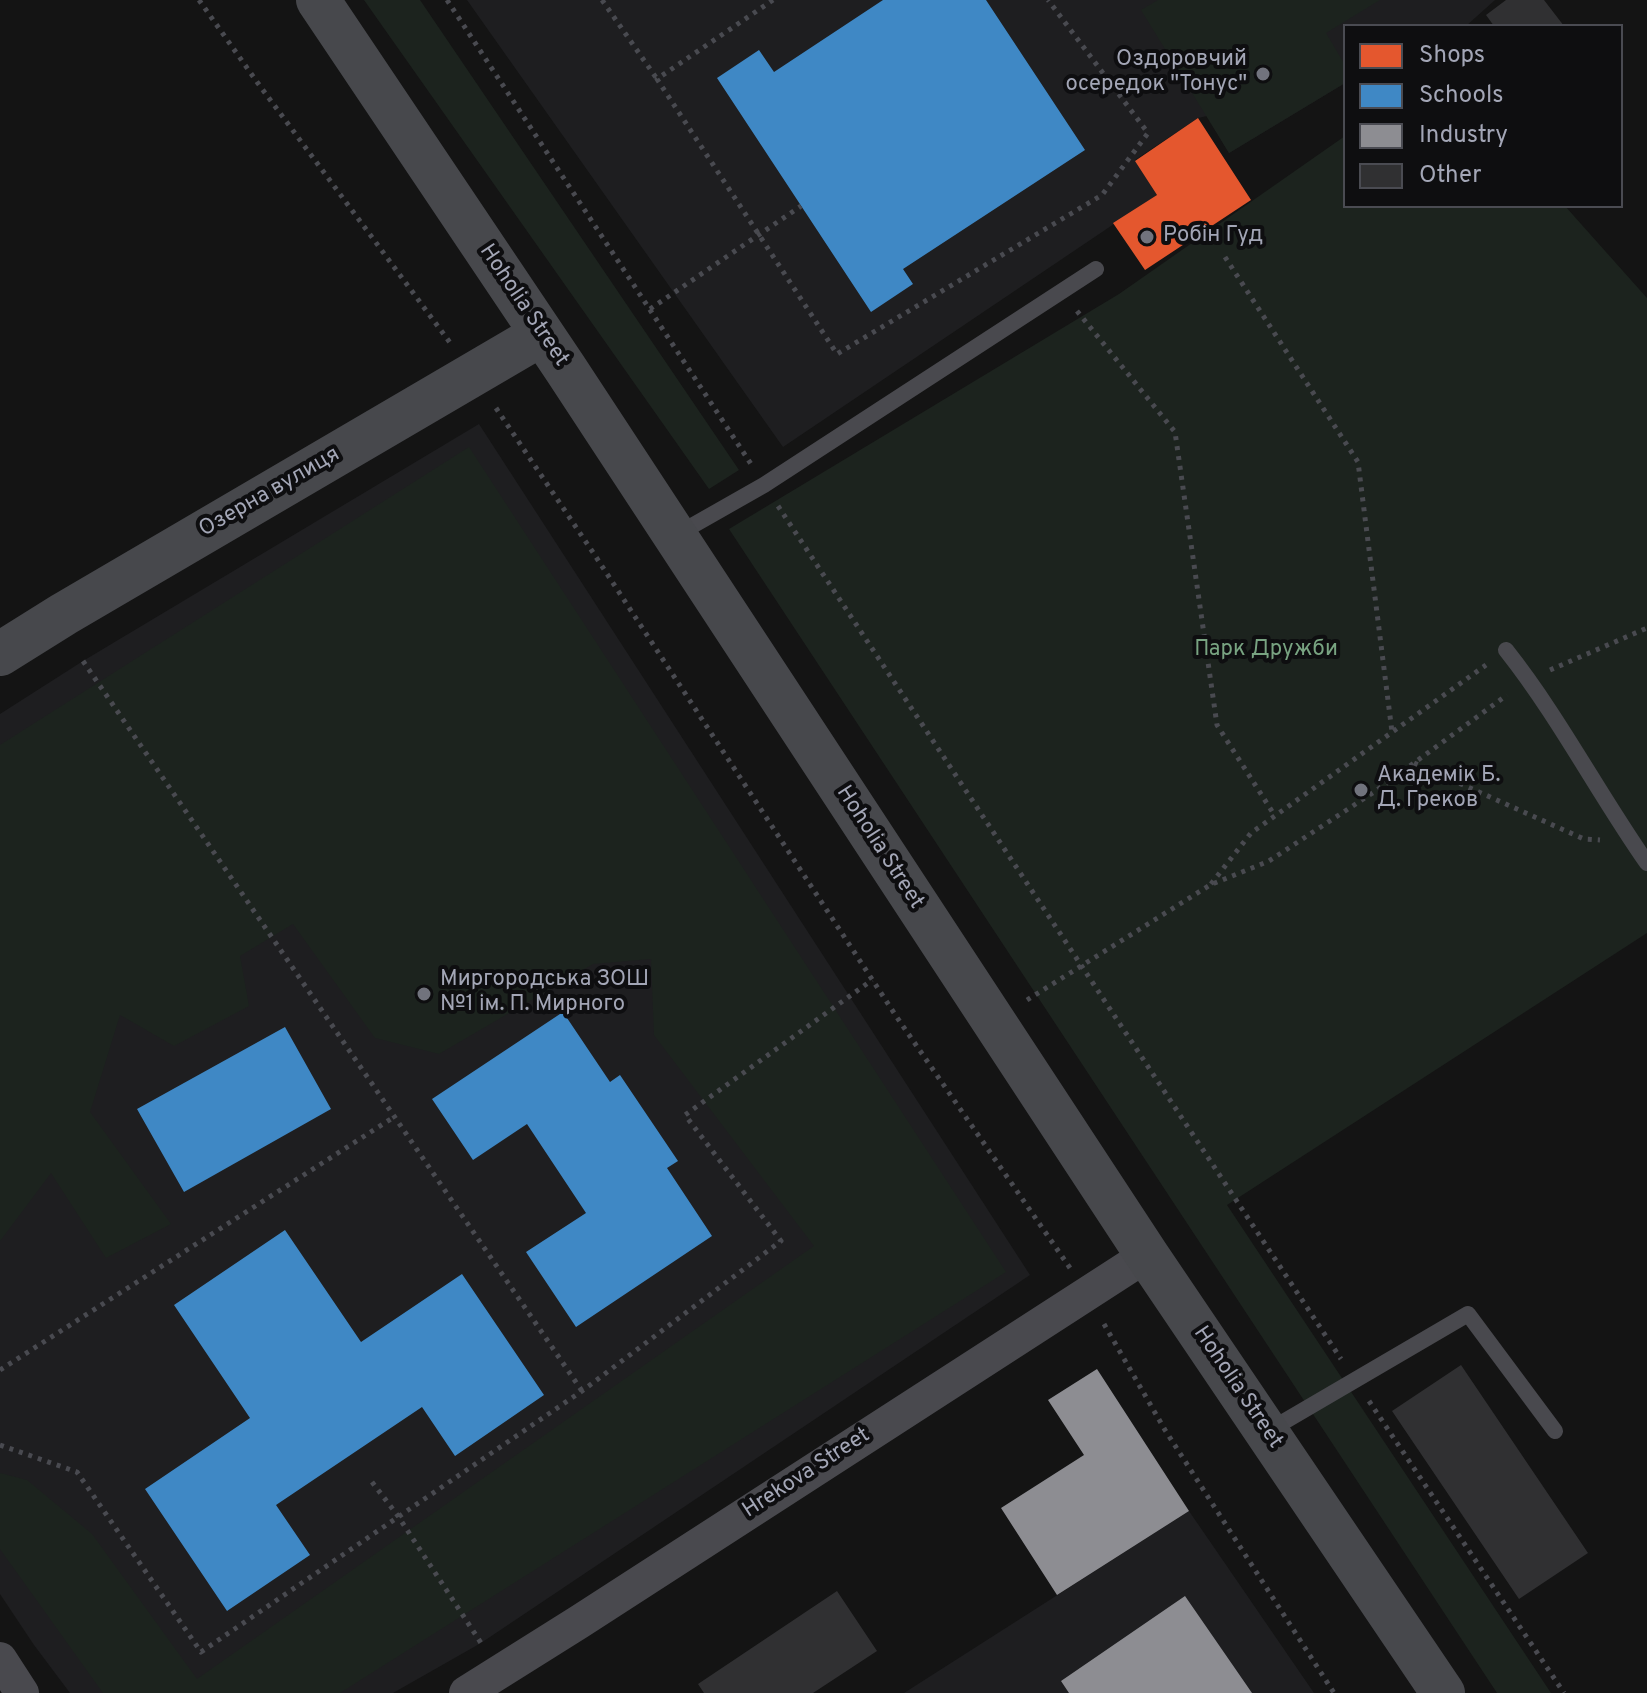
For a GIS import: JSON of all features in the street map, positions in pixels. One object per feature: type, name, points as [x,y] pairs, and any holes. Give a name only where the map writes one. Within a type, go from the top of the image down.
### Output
[{"type":"street","name":"Hoholia Street","points":[[318,0],[542,334],[992,1022],[1443,1693]]},
{"type":"street","name":"Озерна вулиця","points":[[0,654],[542,334]]},
{"type":"street","name":"Hrekova Street","points":[[466,1693],[1147,1255]]},
{"type":"street","points":[[0,1659],[22,1693]]},
{"type":"lane","points":[[674,535],[764,485],[1096,269]]},
{"type":"lane","points":[[1506,650],[1529,679],[1647,863]]},
{"type":"lane","points":[[1267,1432],[1468,1314],[1555,1431]]},
{"type":"path","points":[[199,0],[473,374],[594,554],[872,980],[1087,1292],[1165,1430],[1334,1693]]},
{"type":"path","points":[[447,0],[764,485],[1564,1693]]},
{"type":"path","points":[[602,0],[837,354],[1102,195],[1148,133],[1048,0]]},
{"type":"path","points":[[657,79],[773,0]]},
{"type":"path","points":[[650,309],[801,206]]},
{"type":"path","points":[[1225,257],[1358,462],[1392,732]]},
{"type":"path","points":[[1061,291],[1175,432],[1217,725],[1275,816]]},
{"type":"path","points":[[992,1022],[1210,885],[1269,861],[1377,790],[1529,679],[1647,628]]},
{"type":"path","points":[[1210,885],[1251,833],[1506,650]]},
{"type":"path","points":[[83,661],[582,1391]]},
{"type":"path","points":[[1413,763],[1584,839],[1633,842]]},
{"type":"path","points":[[0,1445],[77,1472],[201,1652],[582,1391],[781,1241],[685,1115],[872,980]]},
{"type":"path","points":[[0,1370],[394,1117]]},
{"type":"path","points":[[372,1482],[398,1516],[499,1671]]},
{"type":"shaded area","points":[[467,0],[1495,0],[1468,24],[1343,24],[1343,84],[1229,153],[1207,116],[1198,118],[1135,160],[1157,195],[783,447]]},
{"type":"shaded area","name":"Миргородська ЗОШ №1 ім. П. Мирного","points":[[479,424],[1030,1275],[481,1643],[393,1693],[70,1693],[0,1594],[0,714]]},
{"type":"shaded area","points":[[1189,1511],[1314,1693],[904,1693]]},
{"type":"green space","points":[[364,0],[420,0],[739,470],[709,489]]},
{"type":"green space","name":"Оздоровчий осередок \"Тонус\"","points":[[1158,0],[1380,0],[1326,33],[1343,62],[1343,84],[1229,153],[1141,10]]},
{"type":"green space","name":"Парк Дружби","points":[[1343,137],[1343,208],[1567,208],[1647,298],[1647,933],[1227,1205],[1551,1693],[1497,1693],[729,529],[1119,294]]},
{"type":"green space","points":[[469,447],[1006,1272],[340,1693],[103,1693],[0,1549],[0,1473],[27,1480],[92,1534],[197,1679],[814,1246],[654,1035],[651,959],[593,964],[439,1054],[375,1038],[293,924],[240,956],[249,1006],[174,1046],[120,1015],[90,1112],[171,1224],[106,1258],[51,1173],[0,1241],[0,745]]},
{"type":"building: Shops","points":[[1198,118],[1251,200],[1145,270],[1113,223],[1157,195],[1135,161]]},
{"type":"building: Schools","points":[[883,0],[986,0],[1085,150],[903,269],[913,284],[871,312],[717,78],[759,50],[774,72]]},
{"type":"building: Schools","points":[[563,1012],[610,1082],[620,1075],[678,1161],[667,1168],[712,1236],[576,1327],[526,1252],[586,1213],[527,1124],[473,1160],[432,1099]]},
{"type":"building: Schools","points":[[285,1027],[331,1109],[184,1192],[137,1109]]},
{"type":"building: Schools","points":[[285,1230],[361,1342],[462,1274],[544,1395],[455,1456],[422,1407],[276,1505],[310,1555],[227,1611],[145,1489],[250,1418],[174,1305]]},
{"type":"building: Industry","points":[[1097,1369],[1189,1511],[1057,1595],[1001,1508],[1084,1455],[1048,1400]]},
{"type":"building: Industry","points":[[1185,1596],[1252,1693],[1069,1693],[1061,1681]]},
{"type":"building: Other","points":[[1506,0],[1544,0],[1562,24],[1493,24],[1486,15]]},
{"type":"building: Other","points":[[1461,1365],[1588,1553],[1519,1599],[1392,1411]]},
{"type":"building: Other","points":[[837,1591],[877,1651],[813,1693],[704,1693],[698,1684]]},
{"type":"place","name":"Оздоровчий осередок \"Тонус\"","points":[[1263,74]]},
{"type":"place","name":"Робін Гуд","points":[[1147,237]]},
{"type":"place","name":"Академік Б. Д. Греков","points":[[1361,790]]},
{"type":"place","name":"Миргородська ЗОШ №1 ім. П. Мирного","points":[[424,994]]}]
